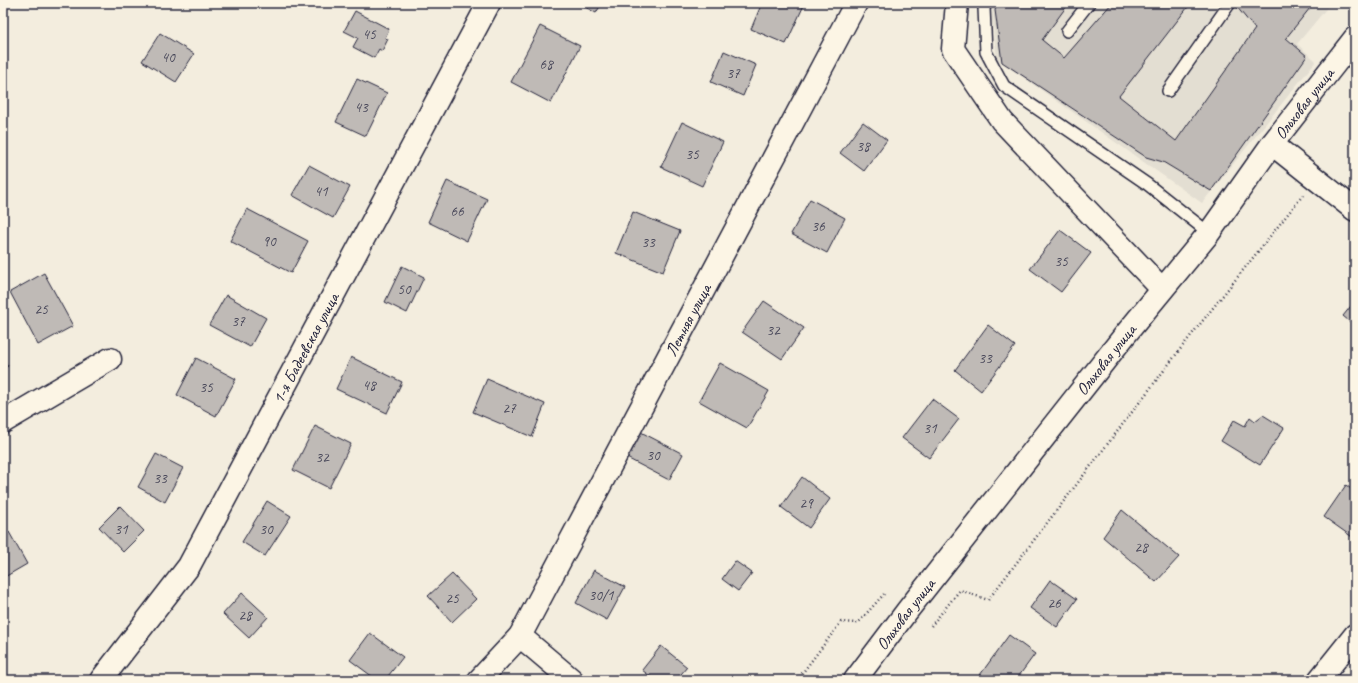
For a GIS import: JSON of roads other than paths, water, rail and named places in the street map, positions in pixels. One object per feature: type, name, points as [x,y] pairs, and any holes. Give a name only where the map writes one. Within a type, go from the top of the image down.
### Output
[{"type":"street","name":"1-я Бадеевская улица","points":[[101,680],[190,566],[489,3]]},
{"type":"street","name":"Летняя улица","points":[[479,680],[520,636],[856,3]]},
{"type":"street","points":[[957,3],[953,49],[1002,121],[1162,289]]},
{"type":"street","name":"Ольховая улица","points":[[854,680],[912,604],[1208,233],[1272,144],[1355,38]]},
{"type":"street","points":[[1272,144],[1355,210]]},
{"type":"street","points":[[3,422],[110,359]]},
{"type":"street","points":[[1319,680],[1355,635]]},
{"type":"street","points":[[520,636],[572,680]]},
{"type":"lane","points":[[987,3],[984,8],[986,52],[1004,86],[1147,184],[1208,233]]},
{"type":"lane","points":[[1068,32],[1089,3]]},
{"type":"lane","points":[[1168,92],[1230,3]]}]
